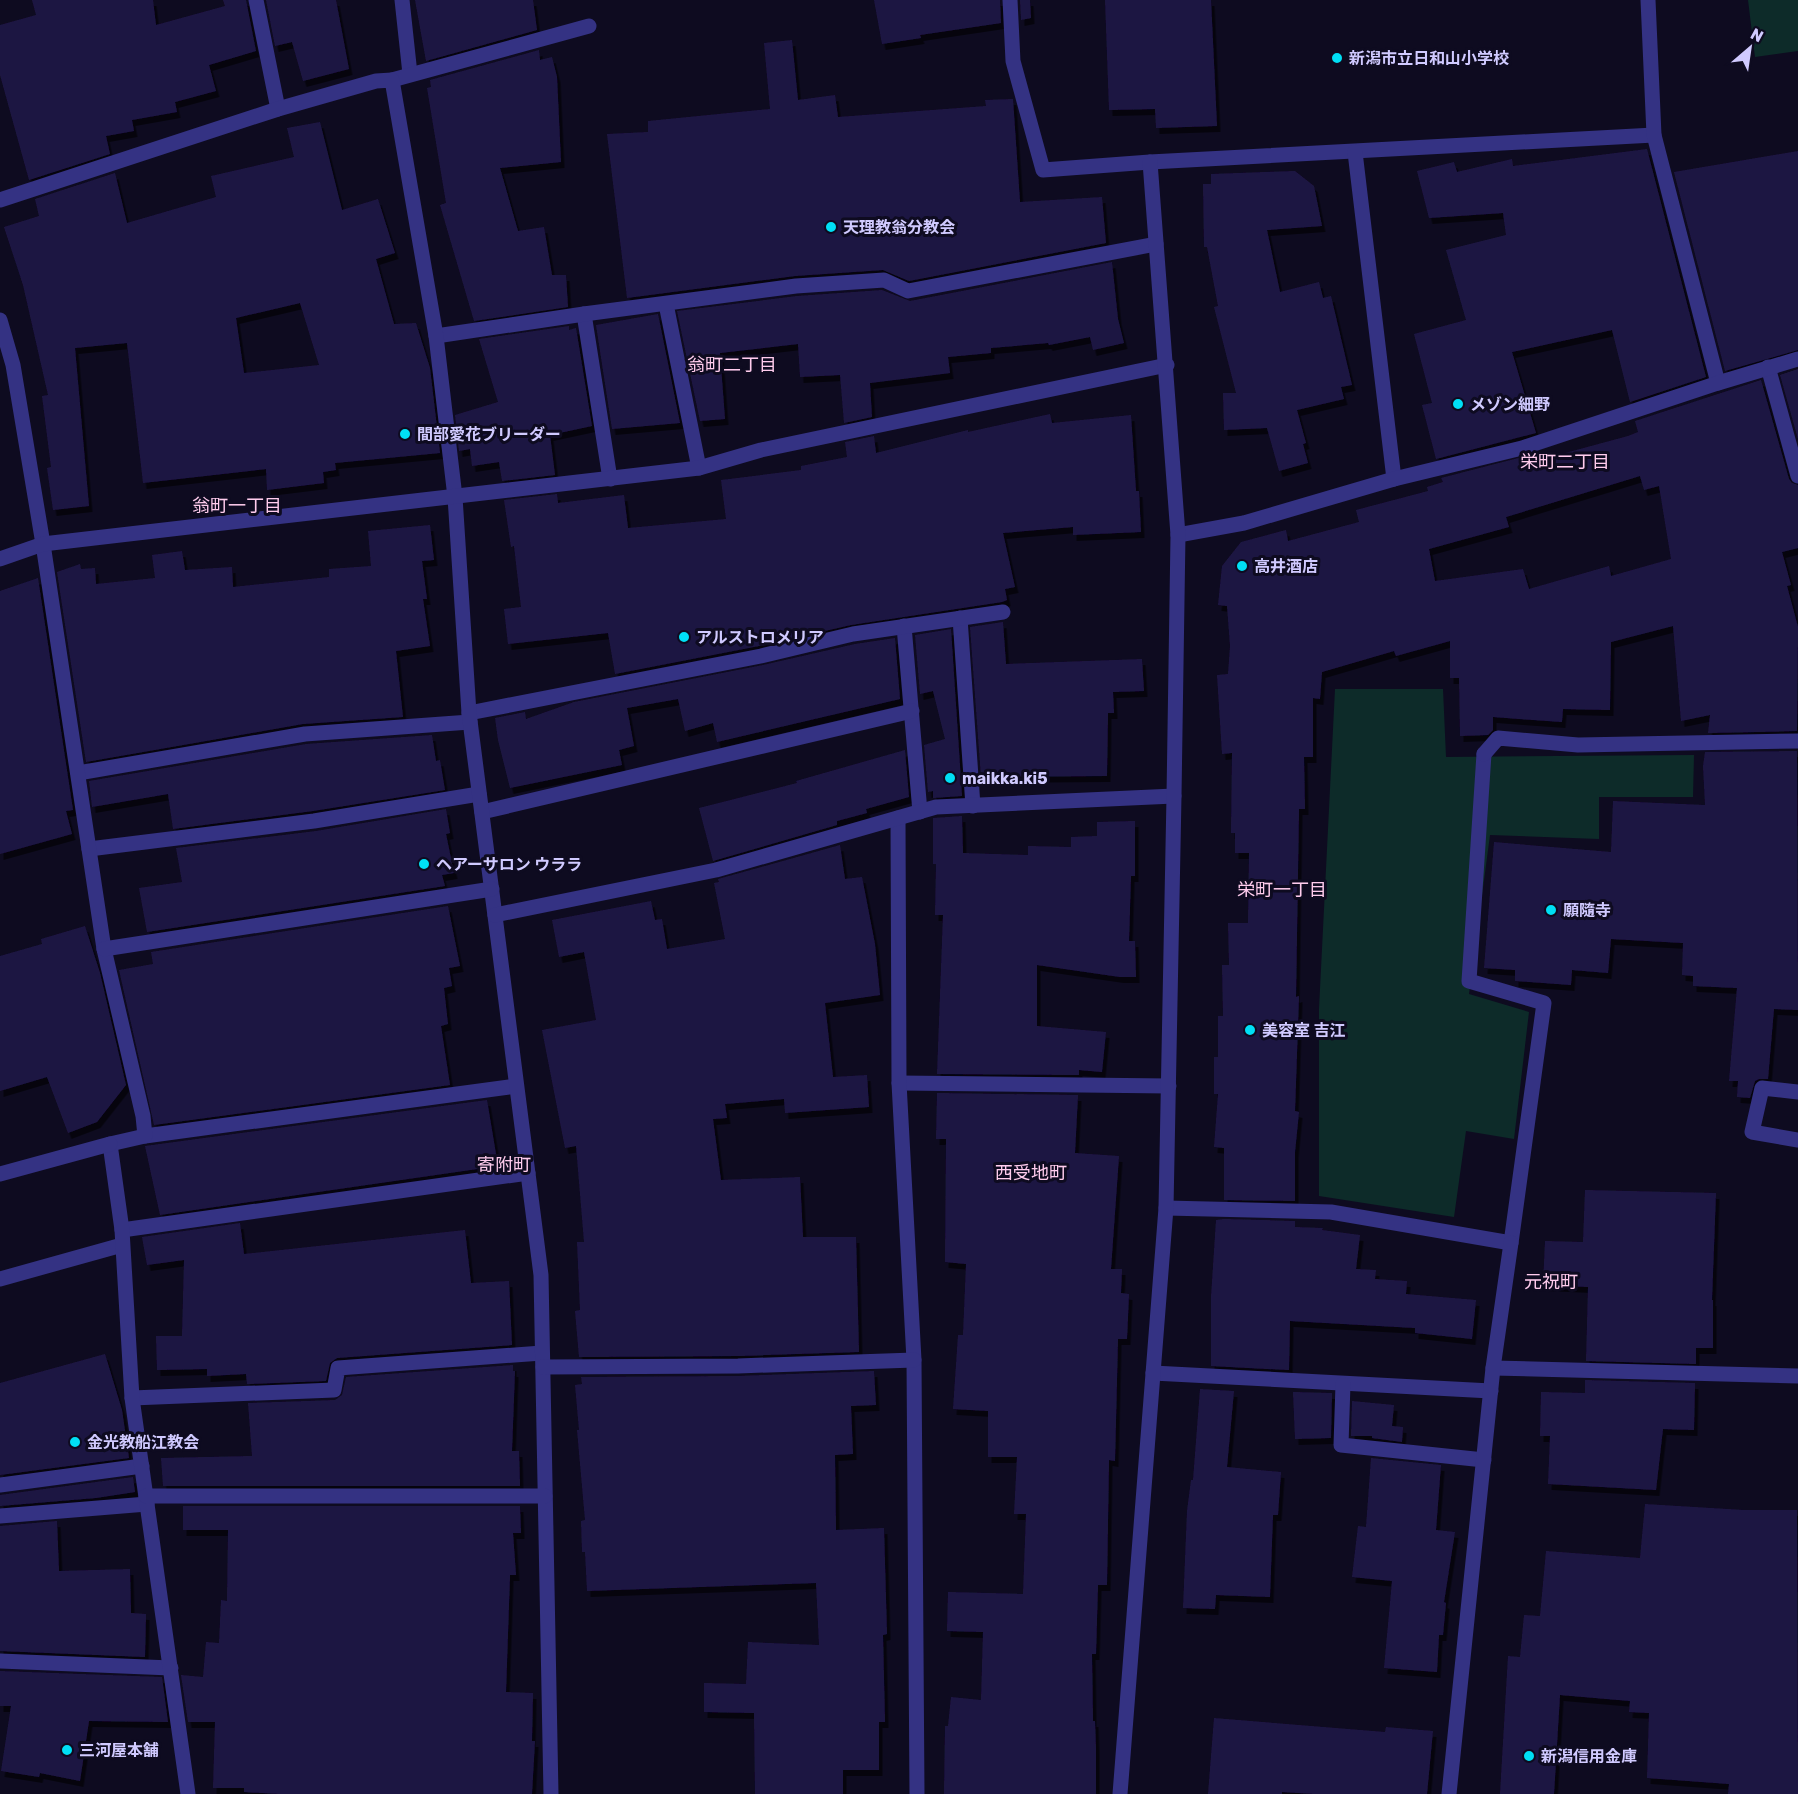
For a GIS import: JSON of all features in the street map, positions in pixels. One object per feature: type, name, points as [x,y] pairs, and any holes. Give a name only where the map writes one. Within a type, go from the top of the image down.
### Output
[{"type":"street","points":[[256,0],[278,109]]},
{"type":"street","points":[[402,0],[410,74]]},
{"type":"street","points":[[1010,0],[1013,61],[1043,170],[1150,162],[1654,135]]},
{"type":"street","points":[[1648,0],[1654,135],[1718,383]]},
{"type":"street","points":[[0,200],[278,109],[589,26]]},
{"type":"street","points":[[392,80],[436,336],[455,497],[470,717],[541,1275],[551,1794]]},
{"type":"street","points":[[1355,152],[1394,479]]},
{"type":"street","points":[[1120,1794],[1166,1208],[1169,1086],[1178,536],[1150,162]]},
{"type":"street","points":[[436,336],[796,286],[884,280],[908,291],[1156,244]]},
{"type":"street","points":[[666,304],[699,468]]},
{"type":"street","points":[[584,314],[610,479]]},
{"type":"street","points":[[0,320],[13,365],[43,544],[104,949],[143,1116],[145,1136]]},
{"type":"street","points":[[1178,536],[1244,522],[1394,479],[1522,448],[1798,359]]},
{"type":"street","points":[[0,559],[43,544],[699,468],[761,450],[1167,365]]},
{"type":"street","points":[[1768,367],[1798,476]]},
{"type":"street","points":[[78,772],[305,734],[470,717],[761,656],[853,634],[1003,612]]},
{"type":"street","points":[[960,618],[973,806]]},
{"type":"street","points":[[904,626],[920,812]]},
{"type":"street","points":[[482,812],[912,711]]},
{"type":"street","points":[[1449,1794],[1493,1368],[1544,1003],[1469,981],[1484,754],[1498,738],[1578,745],[1798,741]]},
{"type":"street","points":[[89,849],[314,821],[479,794]]},
{"type":"street","points":[[495,915],[716,870],[936,807],[1174,796]]},
{"type":"street","points":[[898,819],[899,1083],[914,1360],[917,1794]]},
{"type":"street","points":[[104,949],[492,889]]},
{"type":"street","points":[[899,1083],[1169,1086]]},
{"type":"street","points":[[0,1173],[145,1136],[516,1086]]},
{"type":"street","points":[[1798,1092],[1762,1088],[1752,1132],[1798,1140]]},
{"type":"street","points":[[110,1144],[122,1237],[132,1398],[188,1794]]},
{"type":"street","points":[[0,1279],[122,1237],[528,1173]]},
{"type":"street","points":[[1166,1208],[1330,1212],[1511,1243]]},
{"type":"street","points":[[132,1398],[334,1390],[338,1368],[543,1360],[738,1366],[914,1360]]},
{"type":"street","points":[[1493,1368],[1798,1376]]},
{"type":"street","points":[[1153,1373],[1491,1391]]},
{"type":"street","points":[[1343,1383],[1341,1445],[1484,1460]]},
{"type":"street","points":[[0,1485],[142,1466]]},
{"type":"street","points":[[0,1516],[147,1500],[545,1496]]},
{"type":"street","points":[[0,1661],[171,1668]]},
{"type":"green space","points":[[1748,0],[1798,0],[1798,51],[1755,57]]},
{"type":"green space","points":[[1335,689],[1443,689],[1446,757],[1694,755],[1693,797],[1599,797],[1599,839],[1490,835],[1469,994],[1529,1012],[1514,1139],[1466,1131],[1454,1217],[1319,1196],[1319,1009]]},
{"type":"building","points":[[32,0],[153,0],[156,25],[225,6],[223,0],[246,0],[256,51],[209,65],[216,91],[175,102],[177,112],[132,120],[134,131],[106,136],[110,154],[29,180],[0,75],[0,25],[36,15]]},
{"type":"building","points":[[266,0],[336,0],[349,69],[303,81],[292,42],[275,46]]},
{"type":"building","points":[[415,0],[533,0],[537,30],[426,61]]},
{"type":"building","points":[[874,0],[1000,0],[1001,23],[920,35],[921,38],[882,44]]},
{"type":"building","points":[[1020,0],[1030,0],[1031,18],[1021,20]]},
{"type":"building","points":[[1105,0],[1211,0],[1217,126],[1156,128],[1155,109],[1109,110]]},
{"type":"building","points":[[792,40],[798,100],[835,95],[838,117],[986,106],[985,100],[1013,99],[1020,202],[1102,197],[1106,243],[909,281],[883,270],[795,276],[627,298],[607,134],[648,132],[648,121],[770,109],[764,43]]},
{"type":"building","points":[[539,50],[540,60],[552,57],[557,77],[561,162],[500,168],[518,231],[544,227],[552,275],[566,275],[568,307],[474,321],[440,205],[446,203],[427,88],[431,87],[430,80]]},
{"type":"building","points":[[320,122],[342,210],[378,199],[395,253],[376,259],[394,324],[416,323],[430,368],[440,453],[335,463],[336,470],[323,472],[324,483],[267,490],[266,469],[143,483],[127,343],[75,348],[89,506],[53,510],[47,468],[51,467],[42,396],[48,395],[23,285],[4,227],[39,216],[35,199],[115,173],[127,223],[216,197],[211,176],[294,157],[287,128]],"holes":[[[300,303],[319,365],[244,373],[236,318]]]},
{"type":"building","points":[[1647,149],[1706,377],[1630,402],[1612,330],[1512,352],[1536,433],[1436,459],[1422,405],[1432,403],[1414,334],[1466,320],[1446,250],[1506,235],[1503,213],[1429,218],[1417,171],[1454,162],[1457,172],[1512,159],[1513,166]]},
{"type":"building","points":[[1798,151],[1798,350],[1725,371],[1674,172]]},
{"type":"building","points":[[1295,171],[1314,186],[1322,226],[1267,230],[1280,292],[1319,282],[1323,298],[1331,296],[1352,385],[1341,387],[1344,399],[1297,410],[1306,443],[1303,444],[1308,463],[1279,471],[1267,428],[1224,430],[1223,393],[1236,393],[1214,307],[1218,306],[1207,247],[1204,247],[1203,184],[1211,184],[1211,174]]},
{"type":"building","points":[[1112,262],[1118,319],[1124,343],[1093,350],[1090,337],[1049,345],[1048,343],[991,348],[991,353],[948,357],[950,373],[870,383],[872,417],[844,423],[840,375],[800,377],[798,344],[720,353],[725,419],[700,421],[677,311],[797,296],[882,290],[910,301]]},
{"type":"building","points":[[658,314],[680,423],[612,429],[596,325]]},
{"type":"building","points":[[569,326],[569,330],[576,328],[592,426],[550,435],[555,475],[502,481],[499,462],[472,466],[470,449],[459,451],[455,415],[498,402],[479,339]]},
{"type":"building","points":[[1798,369],[1798,439],[1780,375]]},
{"type":"building","points":[[1761,380],[1789,479],[1798,485],[1798,548],[1782,552],[1791,585],[1787,586],[1798,627],[1797,731],[1708,733],[1710,715],[1681,721],[1673,626],[1611,642],[1610,710],[1563,709],[1562,722],[1493,717],[1493,730],[1488,735],[1460,736],[1459,678],[1450,678],[1450,641],[1396,656],[1394,651],[1322,672],[1320,699],[1313,698],[1313,757],[1304,757],[1305,809],[1299,809],[1296,997],[1299,996],[1295,1111],[1299,1112],[1295,1152],[1295,1201],[1224,1200],[1224,1148],[1214,1147],[1218,1094],[1214,1094],[1214,1057],[1218,1057],[1218,1016],[1223,1016],[1222,965],[1229,965],[1228,923],[1248,923],[1249,853],[1235,853],[1235,833],[1231,833],[1232,753],[1222,754],[1217,675],[1228,674],[1230,646],[1227,606],[1218,605],[1222,566],[1241,542],[1286,530],[1288,541],[1359,522],[1356,510],[1428,491],[1427,487],[1443,482],[1441,478],[1541,452],[1543,459],[1628,436],[1638,432],[1635,421]],"holes":[[[1640,476],[1644,490],[1659,486],[1671,559],[1611,576],[1609,566],[1529,589],[1523,569],[1435,581],[1429,549],[1509,527],[1506,517]]]},
{"type":"building","points":[[1050,414],[1052,423],[1131,415],[1141,532],[1073,535],[1073,527],[1003,533],[1015,587],[1005,589],[1007,600],[851,625],[759,646],[615,674],[608,633],[508,644],[504,609],[521,607],[514,546],[511,547],[504,500],[557,494],[558,503],[624,495],[628,528],[726,519],[721,480],[801,470],[801,466],[847,457],[845,442],[874,436],[876,453],[968,430],[968,432]]},
{"type":"building","points":[[430,525],[434,560],[422,561],[427,599],[423,599],[430,646],[396,651],[403,717],[303,724],[86,762],[57,572],[80,564],[81,569],[95,568],[96,584],[155,578],[152,555],[182,551],[185,570],[232,567],[233,587],[329,577],[329,569],[371,566],[368,531]]},
{"type":"building","points":[[38,578],[73,810],[66,811],[72,834],[0,854],[0,591]]},
{"type":"building","points":[[1003,622],[1006,664],[1142,659],[1144,691],[1113,692],[1114,713],[1108,713],[1107,776],[981,777],[970,627]]},
{"type":"building","points":[[951,629],[962,796],[933,798],[933,791],[928,792],[924,745],[945,739],[933,691],[920,694],[915,635]]},
{"type":"building","points":[[895,638],[900,699],[717,742],[713,723],[685,731],[678,699],[627,708],[634,746],[619,750],[622,765],[510,788],[495,718],[525,712],[526,719],[574,702],[763,665],[855,644]]},
{"type":"building","points":[[432,735],[436,761],[440,760],[445,790],[313,811],[173,829],[168,794],[92,807],[89,781],[306,744]]},
{"type":"building","points":[[905,750],[909,797],[866,809],[867,813],[837,821],[837,825],[713,861],[699,808],[797,783],[796,781]]},
{"type":"building","points":[[1797,751],[1798,1010],[1774,1009],[1768,1079],[1755,1081],[1750,1098],[1737,1097],[1738,1081],[1729,1081],[1737,988],[1693,986],[1693,976],[1682,975],[1683,943],[1611,939],[1608,973],[1572,970],[1571,985],[1515,981],[1515,970],[1484,968],[1494,842],[1611,852],[1613,801],[1705,805],[1703,766],[1705,752]]},
{"type":"building","points":[[446,809],[450,833],[446,834],[454,873],[442,875],[445,886],[147,932],[139,888],[182,882],[176,848],[316,831]]},
{"type":"building","points":[[962,816],[963,853],[1028,855],[1028,846],[1071,847],[1071,837],[1097,836],[1097,822],[1135,821],[1135,876],[1131,876],[1129,941],[1135,941],[1136,977],[1120,977],[1037,965],[1037,1026],[1106,1032],[1102,1072],[1079,1070],[1079,1075],[937,1074],[943,915],[935,915],[936,864],[933,864],[933,818]]},
{"type":"building","points":[[840,845],[845,879],[862,877],[875,944],[880,995],[825,1003],[833,1077],[867,1075],[869,1107],[785,1113],[784,1099],[725,1104],[727,1118],[713,1119],[721,1180],[800,1177],[803,1237],[856,1237],[859,1352],[738,1356],[579,1357],[575,1311],[580,1310],[577,1242],[584,1242],[576,1146],[565,1148],[542,1030],[596,1020],[584,952],[559,957],[552,920],[651,901],[655,920],[662,919],[667,949],[725,939],[714,883],[719,882],[718,879]]},
{"type":"building","points":[[448,906],[460,966],[449,968],[452,986],[444,988],[448,1024],[441,1026],[450,1085],[154,1125],[119,970],[153,964],[151,952]]},
{"type":"building","points":[[85,926],[100,973],[126,1085],[97,1122],[68,1133],[47,1077],[0,1091],[0,956],[42,944],[41,939]]},
{"type":"building","points":[[937,1093],[1078,1095],[1075,1153],[1119,1156],[1111,1269],[1122,1269],[1121,1293],[1129,1294],[1127,1339],[1118,1339],[1115,1461],[1109,1460],[1107,1585],[1098,1585],[1096,1654],[1092,1654],[1096,1794],[944,1794],[945,1726],[948,1726],[951,1697],[981,1700],[983,1632],[947,1631],[948,1592],[1023,1594],[1026,1514],[1014,1514],[1017,1457],[988,1457],[988,1411],[953,1409],[958,1335],[963,1335],[966,1264],[945,1262],[946,1139],[936,1139]]},
{"type":"building","points":[[487,1100],[498,1166],[160,1215],[145,1146]]},
{"type":"building","points":[[1585,1190],[1716,1193],[1712,1300],[1713,1348],[1696,1348],[1696,1364],[1586,1361],[1588,1287],[1543,1285],[1545,1241],[1583,1242]]},
{"type":"building","points":[[1216,1220],[1295,1221],[1295,1227],[1323,1228],[1322,1230],[1360,1235],[1356,1269],[1376,1270],[1375,1279],[1407,1281],[1406,1294],[1476,1300],[1472,1339],[1415,1333],[1415,1328],[1290,1321],[1289,1370],[1211,1366],[1211,1297]]},
{"type":"building","points":[[240,1223],[244,1254],[465,1230],[471,1283],[509,1281],[512,1345],[337,1358],[330,1363],[326,1381],[247,1384],[246,1374],[207,1376],[207,1369],[157,1370],[156,1336],[182,1336],[184,1260],[147,1265],[142,1237]]},
{"type":"building","points":[[105,1354],[122,1410],[129,1458],[0,1475],[0,1383]]},
{"type":"building","points":[[513,1365],[513,1371],[515,1371],[512,1451],[519,1451],[520,1486],[163,1486],[161,1458],[252,1456],[248,1403],[335,1400],[342,1395],[346,1377]]},
{"type":"building","points":[[874,1371],[876,1405],[851,1406],[853,1454],[835,1455],[836,1530],[884,1528],[887,1634],[883,1635],[885,1722],[879,1722],[879,1770],[843,1770],[843,1794],[755,1794],[754,1713],[704,1712],[704,1683],[746,1684],[748,1642],[819,1645],[816,1583],[587,1591],[585,1552],[582,1552],[581,1521],[585,1520],[575,1385],[582,1384],[581,1377],[738,1376]]},
{"type":"building","points":[[1585,1380],[1695,1383],[1694,1430],[1663,1429],[1656,1490],[1548,1484],[1550,1436],[1540,1436],[1541,1392],[1585,1393]]},
{"type":"building","points":[[1200,1389],[1234,1391],[1227,1467],[1281,1472],[1278,1515],[1273,1515],[1270,1597],[1216,1595],[1215,1609],[1183,1608],[1187,1511],[1191,1480],[1193,1480]]},
{"type":"building","points":[[1293,1392],[1332,1393],[1331,1438],[1295,1439]]},
{"type":"building","points":[[1352,1401],[1394,1405],[1392,1426],[1403,1427],[1402,1442],[1372,1438],[1372,1436],[1351,1436]]},
{"type":"building","points":[[1371,1458],[1441,1465],[1436,1530],[1455,1532],[1444,1602],[1446,1603],[1443,1635],[1439,1635],[1437,1672],[1384,1668],[1392,1581],[1352,1577],[1358,1526],[1366,1527]]},
{"type":"building","points":[[133,1477],[135,1492],[96,1498],[0,1506],[0,1495]]},
{"type":"building","points":[[1645,1504],[1744,1510],[1797,1510],[1798,1794],[1728,1794],[1729,1784],[1647,1778],[1649,1713],[1629,1712],[1630,1701],[1560,1695],[1554,1794],[1500,1794],[1508,1656],[1520,1657],[1524,1615],[1540,1616],[1546,1551],[1640,1558]]},
{"type":"building","points":[[183,1506],[520,1506],[521,1533],[513,1533],[516,1575],[510,1575],[506,1692],[533,1693],[532,1741],[535,1741],[532,1794],[280,1794],[244,1792],[244,1788],[213,1788],[215,1722],[188,1722],[181,1675],[203,1677],[206,1642],[219,1643],[221,1600],[227,1601],[228,1530],[183,1530]]},
{"type":"building","points":[[57,1521],[59,1571],[130,1569],[131,1613],[146,1614],[145,1657],[0,1651],[0,1526]]},
{"type":"building","points":[[0,1671],[162,1677],[168,1722],[89,1721],[80,1781],[40,1773],[39,1777],[1,1771],[11,1706],[0,1706]]},
{"type":"building","points":[[1214,1718],[1385,1732],[1386,1727],[1433,1731],[1427,1794],[1282,1792],[1282,1794],[1208,1794]]},
{"type":"place","name":"新潟市立日和山小学校","points":[[1337,58]]},
{"type":"place","name":"天理教翁分教会","points":[[831,227]]},
{"type":"place","name":"メゾン細野","points":[[1458,404]]},
{"type":"place","name":"間部愛花ブリーダー","points":[[405,434]]},
{"type":"place","name":"高井酒店","points":[[1242,566]]},
{"type":"place","name":"アルストロメリア","points":[[684,637]]},
{"type":"place","name":"maikka.ki5","points":[[950,778]]},
{"type":"place","name":"ヘアーサロン ウララ","points":[[424,864]]},
{"type":"place","name":"願隨寺","points":[[1551,910]]},
{"type":"place","name":"美容室 吉江","points":[[1250,1030]]},
{"type":"place","name":"金光教船江教会","points":[[75,1442]]},
{"type":"place","name":"三河屋本舗","points":[[67,1750]]},
{"type":"place","name":"新潟信用金庫","points":[[1529,1756]]},
{"type":"district","name":"翁町二丁目","points":[[732,365]]},
{"type":"district","name":"栄町二丁目","points":[[1565,462]]},
{"type":"district","name":"翁町一丁目","points":[[237,506]]},
{"type":"district","name":"栄町一丁目","points":[[1282,890]]},
{"type":"district","name":"寄附町","points":[[504,1165]]},
{"type":"district","name":"西受地町","points":[[1031,1173]]},
{"type":"district","name":"元祝町","points":[[1551,1282]]}]
